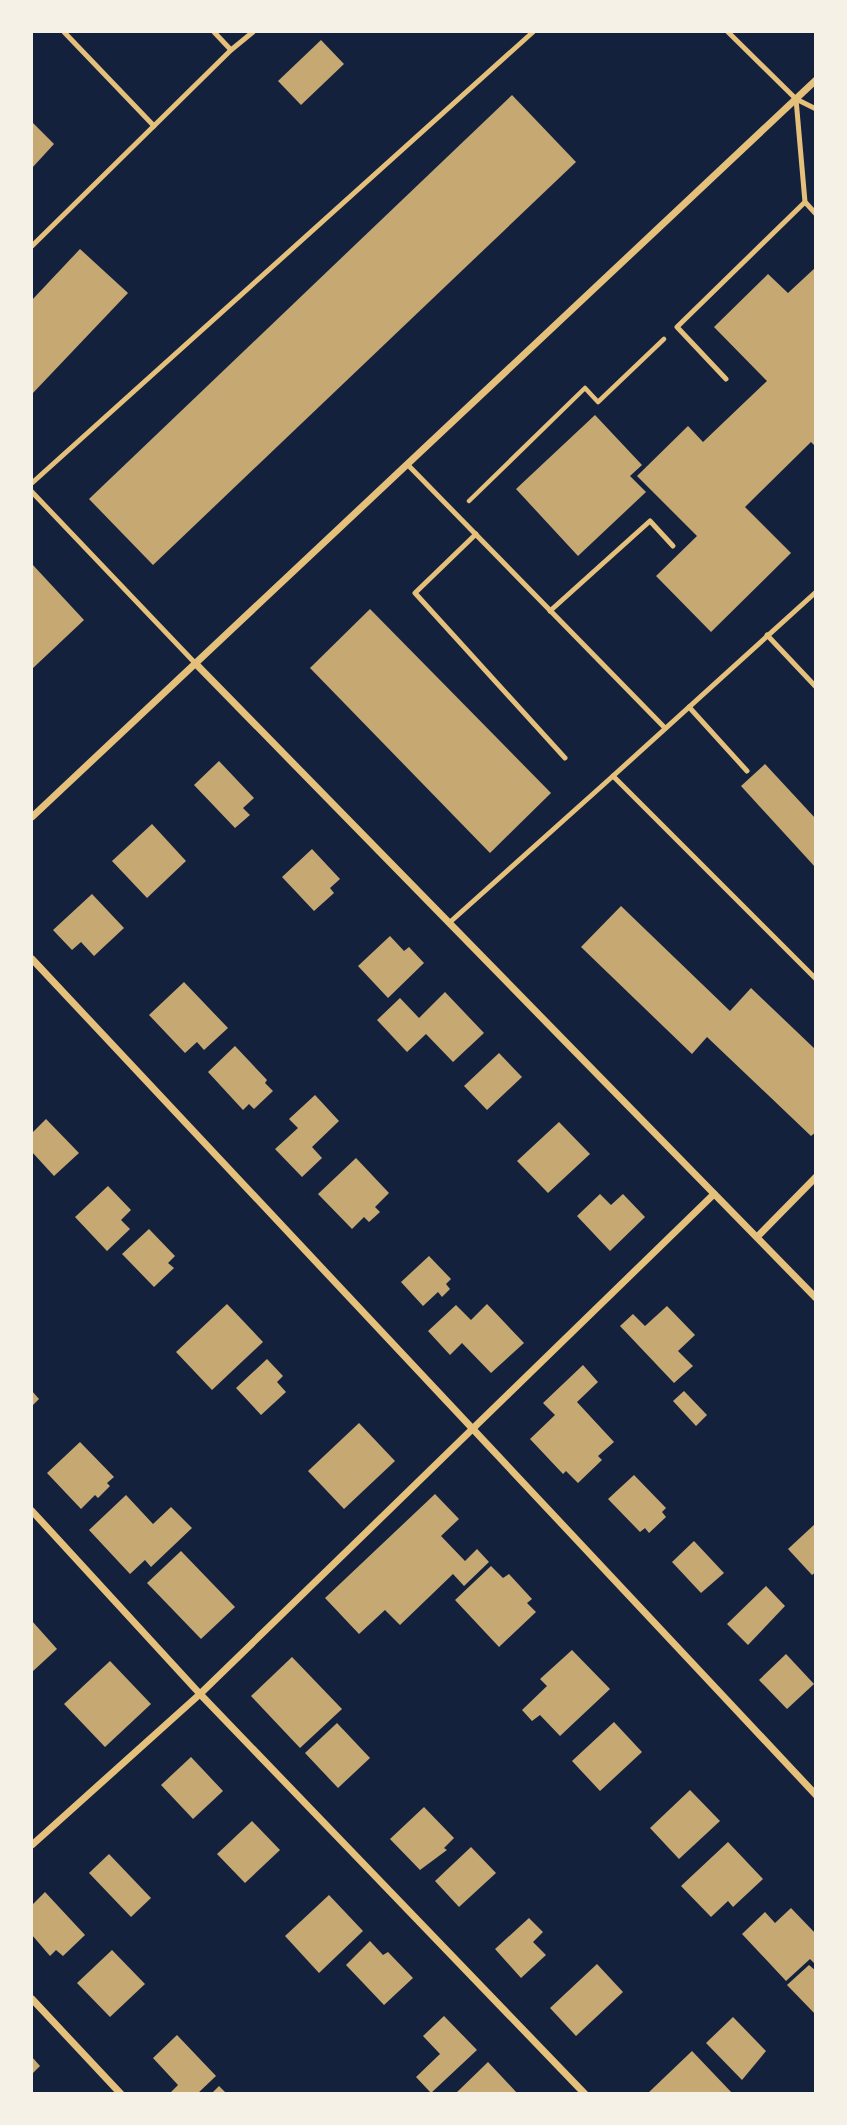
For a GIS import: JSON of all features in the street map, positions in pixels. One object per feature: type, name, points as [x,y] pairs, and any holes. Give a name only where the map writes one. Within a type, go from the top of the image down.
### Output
[{"type":"street","points":[[32,817],[816,80]]},
{"type":"street","points":[[195,663],[816,1298]]},
{"type":"street","points":[[32,959],[816,1795]]},
{"type":"street","points":[[758,1236],[816,1177]]},
{"type":"street","points":[[32,1845],[200,1694],[714,1194]]},
{"type":"street","points":[[32,1511],[200,1694],[585,2094]]},
{"type":"street","points":[[32,1999],[121,2094]]},
{"type":"lane","points":[[64,32],[154,126]]},
{"type":"lane","points":[[214,32],[231,50]]},
{"type":"lane","points":[[32,246],[231,50],[253,32]]},
{"type":"lane","points":[[32,482],[533,32]]},
{"type":"lane","points":[[728,32],[796,99],[816,109]]},
{"type":"lane","points":[[796,99],[805,202],[816,214]]},
{"type":"lane","points":[[726,379],[677,327],[805,202]]},
{"type":"lane","points":[[407,464],[665,728]]},
{"type":"lane","points":[[32,492],[195,663]]},
{"type":"lane","points":[[550,611],[650,521],[673,546]]},
{"type":"lane","points":[[476,534],[415,593],[565,758]]},
{"type":"lane","points":[[449,923],[816,592]]},
{"type":"lane","points":[[767,635],[816,687]]},
{"type":"lane","points":[[689,707],[747,771]]},
{"type":"lane","points":[[613,776],[816,979]]},
{"type":"path","points":[[456,514],[585,388],[598,402],[677,327]]},
{"type":"building","points":[[321,40],[344,64],[301,105],[278,81]]},
{"type":"building","points":[[512,95],[576,162],[153,565],[89,499]]},
{"type":"building","points":[[32,122],[54,144],[32,168]]},
{"type":"building","points":[[80,249],[128,293],[32,394],[32,300]]},
{"type":"building","points":[[816,267],[816,447],[811,442],[745,507],[791,553],[711,632],[656,576],[697,536],[637,476],[688,426],[703,442],[767,381],[714,327],[768,274],[788,293]]},
{"type":"building","points":[[595,415],[642,465],[630,476],[646,492],[578,556],[516,489]]},
{"type":"building","points":[[32,564],[84,620],[32,669]]},
{"type":"building","points":[[370,609],[551,793],[490,853],[310,668]]},
{"type":"building","points":[[219,761],[254,798],[243,808],[250,815],[235,828],[194,785]]},
{"type":"building","points":[[765,764],[816,819],[816,868],[741,786]]},
{"type":"building","points":[[152,824],[186,861],[147,898],[112,861]]},
{"type":"building","points":[[312,849],[340,879],[330,888],[334,893],[314,911],[282,877]]},
{"type":"building","points":[[92,894],[124,928],[94,956],[81,942],[72,950],[53,930]]},
{"type":"building","points":[[621,906],[730,1011],[751,988],[816,1050],[816,1132],[811,1136],[707,1037],[692,1054],[581,947]]},
{"type":"building","points":[[390,936],[404,951],[409,947],[424,963],[388,998],[358,966]]},
{"type":"building","points":[[184,982],[228,1028],[204,1050],[197,1042],[185,1053],[149,1015]]},
{"type":"building","points":[[445,992],[484,1033],[453,1062],[426,1034],[407,1052],[377,1020],[400,998],[419,1018]]},
{"type":"building","points":[[235,1046],[267,1080],[265,1083],[273,1091],[254,1109],[249,1104],[243,1110],[208,1072]]},
{"type":"building","points":[[499,1053],[522,1077],[487,1110],[464,1086]]},
{"type":"building","points":[[315,1095],[339,1121],[312,1147],[322,1158],[302,1177],[275,1149],[298,1128],[289,1119]]},
{"type":"building","points":[[46,1119],[79,1153],[54,1176],[32,1152],[32,1133]]},
{"type":"building","points":[[559,1122],[590,1154],[548,1193],[517,1161]]},
{"type":"building","points":[[356,1158],[389,1193],[375,1207],[380,1212],[369,1222],[364,1217],[352,1229],[318,1194]]},
{"type":"building","points":[[108,1186],[131,1210],[121,1220],[130,1229],[107,1251],[75,1217]]},
{"type":"building","points":[[600,1194],[611,1205],[623,1194],[645,1217],[610,1251],[577,1216]]},
{"type":"building","points":[[149,1229],[175,1256],[168,1263],[174,1268],[154,1287],[122,1254]]},
{"type":"building","points":[[429,1256],[451,1279],[446,1284],[450,1289],[442,1297],[438,1292],[423,1306],[401,1282]]},
{"type":"building","points":[[227,1304],[263,1342],[212,1390],[176,1352]]},
{"type":"building","points":[[487,1304],[524,1343],[491,1373],[462,1343],[450,1355],[428,1331],[456,1305],[471,1320]]},
{"type":"building","points":[[667,1306],[695,1335],[678,1351],[693,1366],[674,1383],[620,1326],[633,1314],[645,1326]]},
{"type":"building","points":[[267,1359],[283,1376],[277,1382],[286,1392],[261,1415],[236,1388]]},
{"type":"building","points":[[583,1365],[598,1382],[577,1402],[614,1442],[598,1456],[602,1460],[578,1483],[566,1471],[563,1474],[530,1439],[555,1415],[543,1403]]},
{"type":"building","points":[[32,1391],[39,1399],[32,1406]]},
{"type":"building","points":[[684,1391],[707,1415],[696,1426],[673,1401]]},
{"type":"building","points":[[359,1423],[395,1461],[344,1509],[308,1471]]},
{"type":"building","points":[[80,1442],[114,1477],[107,1483],[110,1486],[98,1498],[95,1495],[81,1509],[47,1473]]},
{"type":"building","points":[[634,1475],[666,1508],[662,1512],[666,1517],[649,1533],[645,1528],[640,1532],[608,1499]]},
{"type":"building","points":[[435,1494],[459,1519],[441,1536],[465,1561],[477,1549],[489,1562],[464,1586],[453,1574],[400,1625],[385,1610],[359,1634],[325,1598]]},
{"type":"building","points":[[126,1495],[153,1524],[171,1507],[192,1528],[151,1567],[145,1560],[130,1574],[89,1530]]},
{"type":"building","points":[[816,1523],[816,1572],[812,1575],[788,1549]]},
{"type":"building","points":[[694,1541],[724,1573],[701,1593],[672,1562]]},
{"type":"building","points":[[181,1551],[235,1607],[201,1639],[147,1583]]},
{"type":"building","points":[[491,1566],[503,1578],[509,1574],[532,1599],[527,1603],[536,1612],[499,1647],[455,1600]]},
{"type":"building","points":[[766,1586],[785,1606],[748,1645],[727,1624]]},
{"type":"building","points":[[32,1621],[57,1649],[32,1672]]},
{"type":"building","points":[[572,1650],[610,1689],[560,1736],[540,1715],[532,1721],[522,1710],[547,1686],[540,1679]]},
{"type":"building","points":[[786,1654],[814,1684],[787,1709],[759,1680]]},
{"type":"building","points":[[292,1657],[342,1709],[300,1748],[251,1696]]},
{"type":"building","points":[[110,1661],[151,1704],[105,1747],[64,1704]]},
{"type":"building","points":[[614,1722],[642,1752],[600,1791],[572,1761]]},
{"type":"building","points":[[337,1723],[370,1758],[338,1788],[305,1753]]},
{"type":"building","points":[[191,1757],[223,1791],[193,1819],[161,1785]]},
{"type":"building","points":[[690,1790],[720,1821],[679,1859],[650,1828]]},
{"type":"building","points":[[424,1807],[454,1838],[444,1848],[447,1850],[420,1870],[390,1839]]},
{"type":"building","points":[[252,1821],[280,1850],[245,1883],[217,1854]]},
{"type":"building","points":[[728,1842],[763,1879],[733,1907],[728,1901],[711,1917],[681,1886]]},
{"type":"building","points":[[471,1847],[496,1873],[459,1907],[435,1881]]},
{"type":"building","points":[[109,1854],[151,1898],[131,1917],[89,1873]]},
{"type":"building","points":[[45,1892],[85,1935],[63,1956],[56,1950],[50,1956],[32,1935],[32,1905]]},
{"type":"building","points":[[329,1895],[363,1931],[319,1973],[285,1936]]},
{"type":"building","points":[[791,1908],[816,1934],[816,1965],[810,1959],[786,1981],[742,1934],[765,1912],[775,1923]]},
{"type":"building","points":[[529,1918],[543,1932],[533,1942],[546,1955],[521,1978],[495,1949]]},
{"type":"building","points":[[370,1941],[383,1955],[388,1952],[413,1978],[384,2005],[346,1965]]},
{"type":"building","points":[[112,1950],[145,1984],[110,2017],[77,1983]]},
{"type":"building","points":[[597,1964],[623,1992],[576,2036],[550,2008]]},
{"type":"building","points":[[809,1965],[816,1971],[816,2015],[787,1985]]},
{"type":"building","points":[[444,2016],[477,2050],[431,2093],[416,2077],[440,2054],[423,2036]]},
{"type":"building","points":[[733,2017],[766,2051],[742,2080],[706,2043]]},
{"type":"building","points":[[177,2035],[216,2076],[197,2094],[169,2094],[178,2085],[153,2058]]},
{"type":"building","points":[[692,2051],[733,2094],[647,2094]]},
{"type":"building","points":[[32,2057],[40,2066],[32,2074]]},
{"type":"building","points":[[488,2062],[518,2094],[455,2094]]},
{"type":"building","points":[[219,2086],[227,2094],[211,2094]]}]
